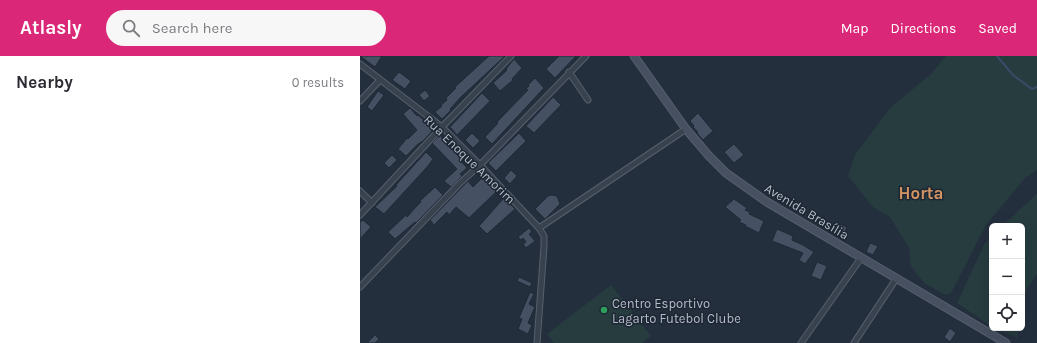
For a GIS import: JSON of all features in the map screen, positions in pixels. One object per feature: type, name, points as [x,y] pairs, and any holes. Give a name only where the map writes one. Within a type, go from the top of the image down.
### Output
[{"type":"main road","name":"Avenida Brasília","points":[[634,56],[686,129],[726,173],[767,202],[1006,343]]},
{"type":"street","points":[[360,215],[512,56]]},
{"type":"street","points":[[360,286],[586,56]]},
{"type":"street","name":"Rua Enoque Amorim","points":[[360,64],[442,128],[480,165],[539,228]]},
{"type":"street","points":[[569,72],[588,100]]},
{"type":"street","points":[[360,101],[380,80]]},
{"type":"street","points":[[537,343],[544,246],[544,236],[539,228],[686,129]]},
{"type":"street","points":[[360,191],[372,203]]},
{"type":"street","points":[[801,343],[861,258]]},
{"type":"street","points":[[854,343],[896,279]]},
{"type":"green space","points":[[946,56],[1037,56],[1037,170],[1025,178],[986,225],[951,293],[946,295],[924,283],[911,266],[909,248],[890,217],[873,207],[848,176],[855,155],[890,108],[931,74]]},
{"type":"green space","points":[[1037,194],[1037,274],[1025,292],[1025,223],[1005,223]]},
{"type":"green space","points":[[989,239],[989,325],[957,303],[985,243]]},
{"type":"green space","name":"Centro Esportivo Lagarto Futebol Clube","points":[[611,285],[651,336],[642,343],[554,343],[547,334]]},
{"type":"green space","points":[[1001,331],[1018,331],[1018,338]]},
{"type":"building","points":[[360,56],[382,56],[375,67]]},
{"type":"building","points":[[489,56],[505,56],[461,97],[442,119],[435,112],[447,100],[446,98],[456,88],[455,87]]},
{"type":"building","points":[[559,56],[576,56],[555,78],[546,69]]},
{"type":"building","points":[[514,59],[522,68],[512,79],[513,80],[500,91],[493,83],[507,70],[506,69]]},
{"type":"building","points":[[399,72],[411,81],[405,89],[392,80]]},
{"type":"building","points":[[535,78],[544,88],[492,144],[485,137],[498,123],[497,122],[528,90],[526,89],[529,86],[528,85]]},
{"type":"building","points":[[425,90],[430,96],[424,101],[419,95]]},
{"type":"building","points":[[378,91],[384,95],[372,111],[367,107]]},
{"type":"building","points":[[482,93],[490,101],[457,135],[450,127]]},
{"type":"building","points":[[553,97],[561,105],[534,133],[526,126]]},
{"type":"building","points":[[410,108],[417,116],[418,115],[434,129],[406,156],[398,149],[407,138],[408,139],[417,130],[403,114]]},
{"type":"building","points":[[698,113],[713,131],[703,140],[690,121]]},
{"type":"building","points":[[472,133],[480,141],[473,148],[465,140]]},
{"type":"building","points":[[519,133],[526,141],[496,171],[488,163]]},
{"type":"building","points":[[440,135],[467,168],[460,174],[462,176],[451,187],[444,181],[457,169],[432,143]]},
{"type":"building","points":[[734,144],[744,155],[734,163],[724,152]]},
{"type":"building","points":[[426,152],[433,159],[384,214],[375,207],[397,186],[396,185]]},
{"type":"building","points":[[392,155],[397,160],[389,168],[384,163]]},
{"type":"building","points":[[511,170],[517,176],[510,184],[504,178]]},
{"type":"building","points":[[484,176],[497,191],[469,218],[456,207],[449,215],[447,212],[434,225],[430,220],[468,181],[473,187]]},
{"type":"building","points":[[435,187],[443,195],[416,223],[415,222],[395,239],[388,232],[406,215],[407,217],[421,202],[420,201]]},
{"type":"building","points":[[548,196],[557,196],[560,204],[545,219],[535,209]]},
{"type":"building","points":[[504,198],[515,209],[487,234],[479,226]]},
{"type":"building","points":[[734,199],[747,208],[745,210],[750,212],[749,214],[764,221],[759,233],[739,222],[741,220],[725,207]]},
{"type":"building","points":[[363,220],[371,227],[360,239],[360,222]]},
{"type":"building","points":[[840,224],[847,227],[843,237],[835,234]]},
{"type":"building","points":[[529,228],[532,232],[529,234],[535,241],[526,248],[523,244],[526,242],[523,238],[521,240],[518,237]]},
{"type":"building","points":[[777,229],[793,236],[792,240],[814,252],[805,264],[799,260],[803,253],[772,241]]},
{"type":"building","points":[[870,243],[878,246],[873,255],[866,252]]},
{"type":"building","points":[[817,262],[827,266],[821,280],[811,276]]},
{"type":"building","points":[[519,277],[532,283],[530,287],[517,281]]},
{"type":"building","points":[[530,292],[534,294],[529,304],[535,307],[528,323],[532,325],[528,334],[518,329],[522,319],[519,318]]},
{"type":"building","points":[[950,328],[956,333],[950,342],[944,337]]},
{"type":"building","points":[[375,335],[379,339],[375,343],[367,343]]},
{"type":"waterway","points":[[997,56],[1013,75],[1032,89],[1037,87]]},
{"type":"place","name":"Centro Esportivo Lagarto Futebol Clube","points":[[604,310]]},
{"type":"district","name":"Horta","points":[[921,193]]}]
